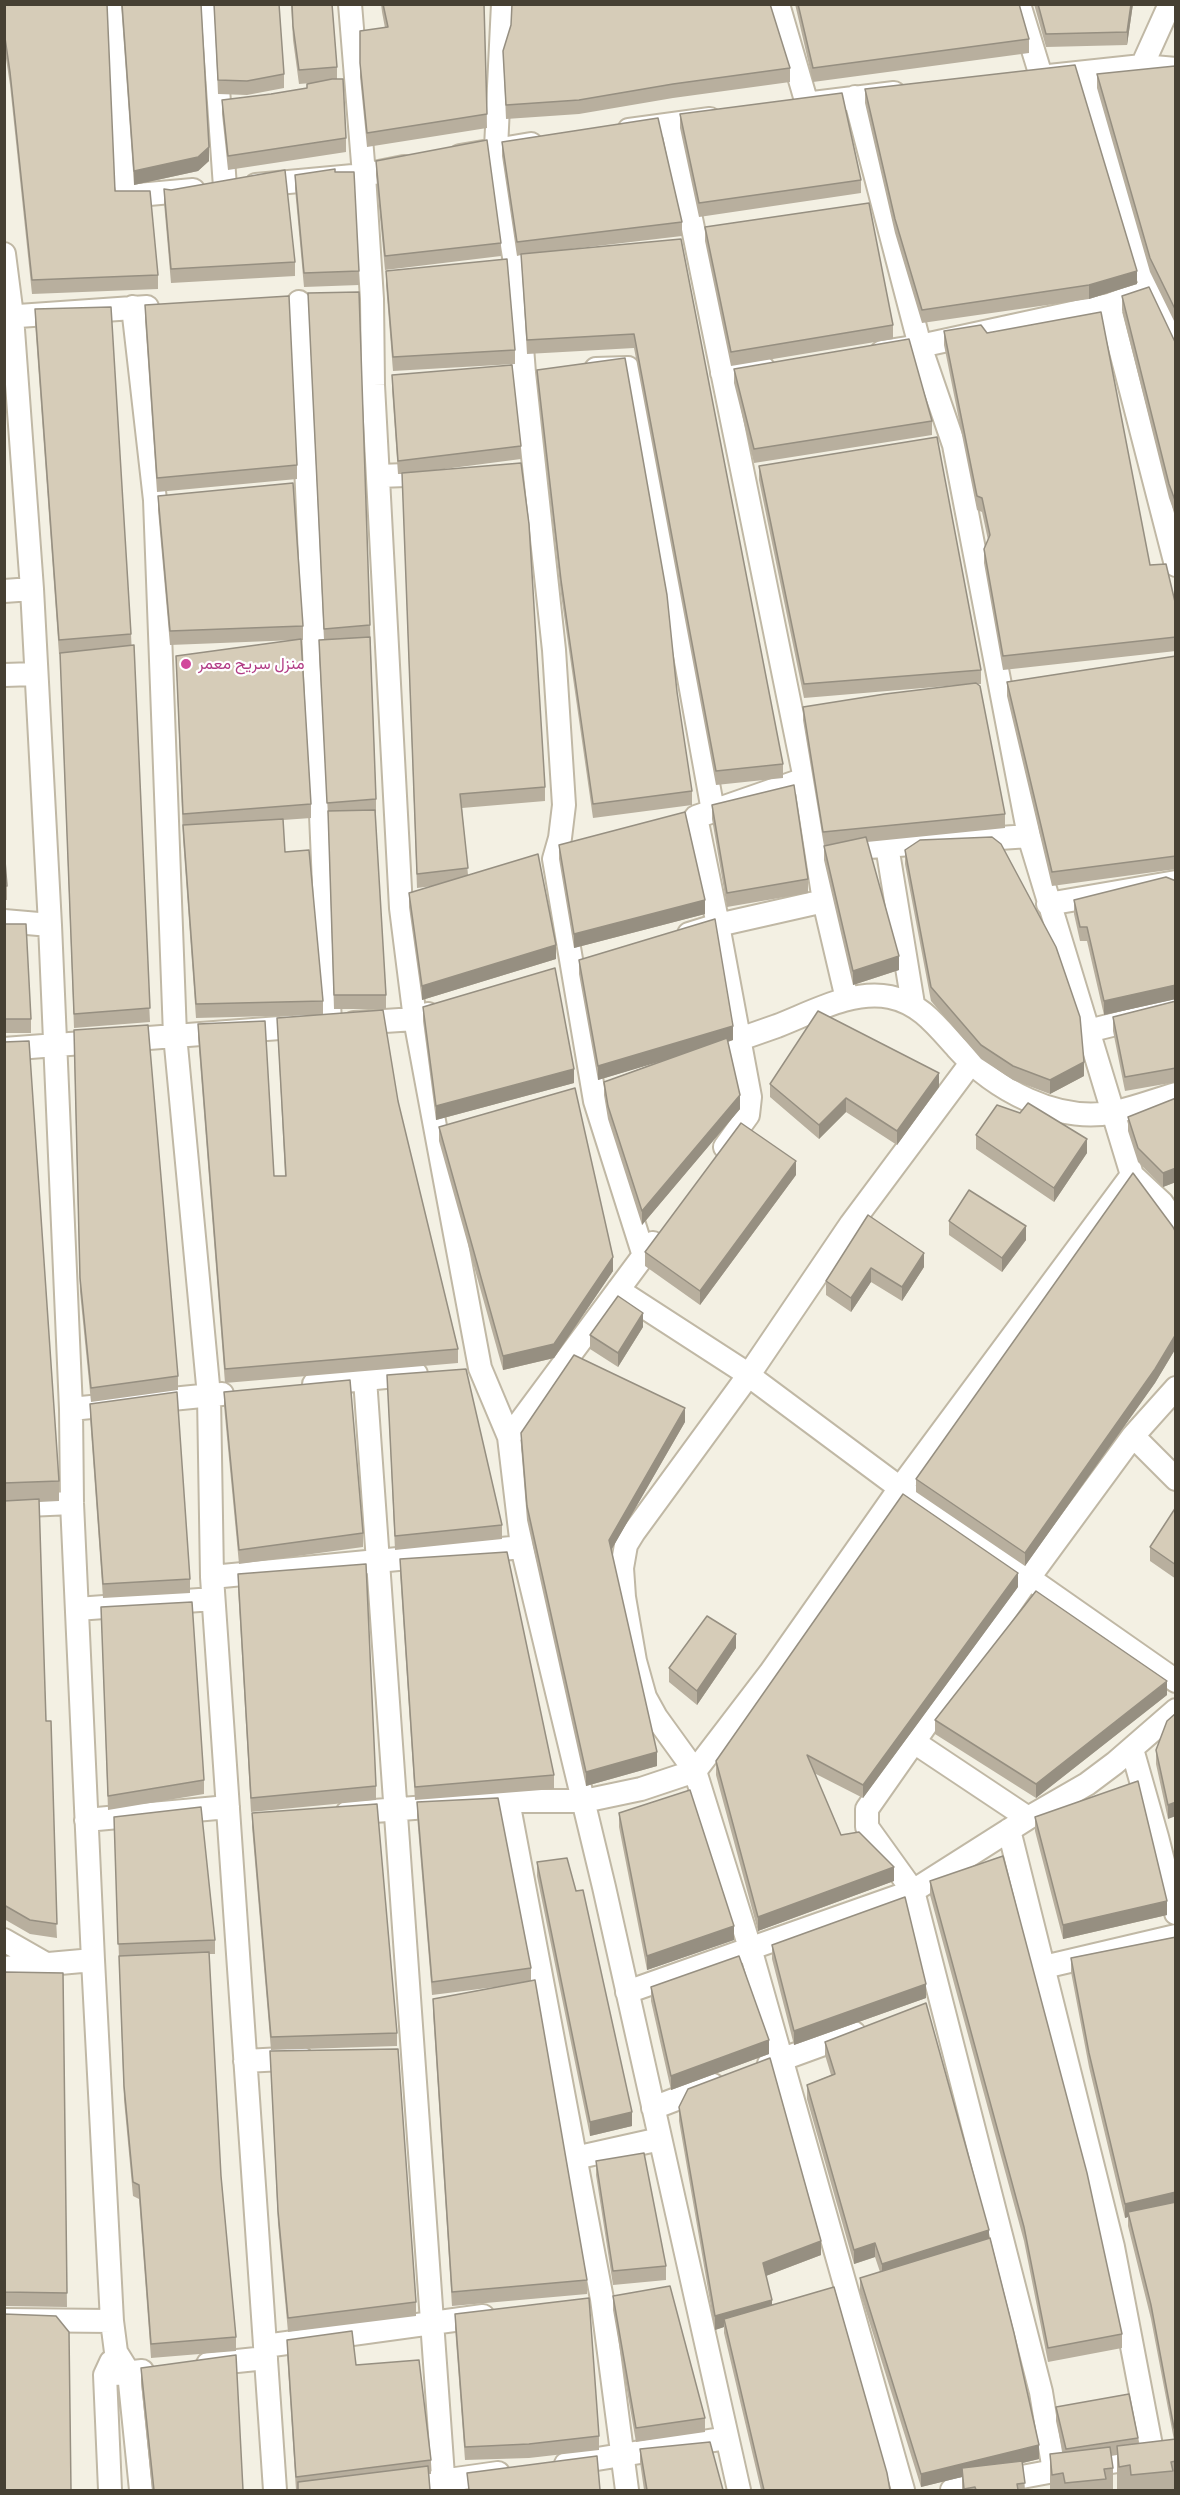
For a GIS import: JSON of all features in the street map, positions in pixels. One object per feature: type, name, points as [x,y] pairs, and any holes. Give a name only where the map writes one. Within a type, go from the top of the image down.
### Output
[{"type":"street","points":[[113,4],[126,186],[138,195],[364,176],[496,148],[555,141]]},
{"type":"street","points":[[212,4],[225,187]]},
{"type":"street","points":[[350,4],[364,176],[379,476],[377,646],[401,908],[415,1018],[435,1136],[480,1368],[509,1437],[522,1547],[584,1801],[739,2490]]},
{"type":"street","points":[[503,4],[496,148],[505,267],[524,373],[554,650],[564,806],[560,838],[554,859],[571,970],[603,1086],[644,1256]]},
{"type":"street","points":[[778,4],[807,104]]},
{"type":"street","points":[[1019,4],[1041,76]]},
{"type":"street","points":[[1172,4],[1176,10]]},
{"type":"street","points":[[1142,66],[1172,4]]},
{"type":"street","points":[[1018,79],[1142,66],[1176,69]]},
{"type":"street","points":[[1086,73],[1134,226],[1144,269],[1176,340]]},
{"type":"street","points":[[784,108],[914,91]]},
{"type":"street","points":[[855,97],[920,346],[954,445],[1029,836],[1048,904],[1132,1174],[1162,1203],[1176,1224]]},
{"type":"street","points":[[613,133],[728,116]]},
{"type":"street","points":[[672,125],[805,779],[824,901],[847,999]]},
{"type":"street","points":[[860,211],[884,207]]},
{"type":"street","points":[[673,247],[718,235]]},
{"type":"street","points":[[4,255],[32,589],[50,925],[86,1820],[112,2321],[116,2352],[129,2373],[141,2490]]},
{"type":"street","points":[[505,267],[538,263]]},
{"type":"street","points":[[862,354],[920,346],[1109,306],[1152,289]]},
{"type":"street","points":[[275,302],[309,301],[308,491],[326,649],[330,1024]]},
{"type":"street","points":[[8,317],[168,306]]},
{"type":"street","points":[[1109,306],[1176,565]]},
{"type":"street","points":[[133,307],[154,500],[175,1035],[209,1396],[212,1588],[275,2490]]},
{"type":"street","points":[[722,373],[780,365]]},
{"type":"street","points":[[570,371],[628,368],[635,378],[704,814],[718,925],[750,1097],[748,1115],[715,1160]]},
{"type":"street","points":[[501,375],[547,372]]},
{"type":"street","points":[[373,386],[396,384]]},
{"type":"street","points":[[930,448],[954,445]]},
{"type":"street","points":[[741,468],[764,466]]},
{"type":"street","points":[[514,471],[536,470]]},
{"type":"street","points":[[379,476],[458,473]]},
{"type":"street","points":[[284,493],[308,491]]},
{"type":"street","points":[[154,500],[178,498]]},
{"type":"street","points":[[4,591],[32,589]]},
{"type":"street","points":[[292,652],[326,649]]},
{"type":"street","points":[[161,666],[185,664]]},
{"type":"street","points":[[4,675],[35,674]]},
{"type":"street","points":[[976,690],[1023,685]]},
{"type":"street","points":[[790,707],[814,705]]},
{"type":"street","points":[[674,824],[805,779]]},
{"type":"street","points":[[816,850],[1029,836]]},
{"type":"street","points":[[887,846],[913,1004]]},
{"type":"street","points":[[532,866],[576,852]]},
{"type":"street","points":[[1048,904],[1176,882]]},
{"type":"street","points":[[401,908],[423,901]]},
{"type":"street","points":[[673,939],[718,925],[824,901]]},
{"type":"street","points":[[4,921],[50,925]]},
{"type":"street","points":[[549,977],[594,963]]},
{"type":"street","points":[[677,1061],[847,999],[874,995],[889,996],[913,1004],[927,1015],[971,1063],[996,1084],[1032,1101],[1073,1113],[1113,1113],[1176,1094]]},
{"type":"street","points":[[4,1049],[415,1018],[448,1008]]},
{"type":"street","points":[[1088,1031],[1176,1009]]},
{"type":"street","points":[[903,2490],[750,1948],[695,1771],[656,1717],[645,1697],[635,1661],[624,1597],[624,1555],[626,1545],[634,1532],[748,1376],[851,1224],[971,1063]]},
{"type":"street","points":[[570,1096],[603,1086]]},
{"type":"street","points":[[435,1136],[458,1130]]},
{"type":"street","points":[[324,1815],[508,1801],[584,1801],[641,1790],[695,1771],[770,1673],[900,1488],[1132,1174]]},
{"type":"street","points":[[509,1437],[665,1227]]},
{"type":"street","points":[[618,1290],[748,1376],[900,1488],[1176,1681]]},
{"type":"street","points":[[457,1370],[480,1368]]},
{"type":"street","points":[[298,1386],[434,1372]]},
{"type":"street","points":[[365,1379],[396,1810],[421,2005],[413,2051],[444,2486]]},
{"type":"street","points":[[1044,2478],[1041,2392],[930,2005],[913,1891],[872,1836],[865,1821],[867,1809],[1028,1579],[1133,1436],[1176,1388]]},
{"type":"street","points":[[71,1409],[242,1392]]},
{"type":"street","points":[[1133,1436],[1176,1479]]},
{"type":"street","points":[[4,1506],[72,1503]]},
{"type":"street","points":[[77,1609],[378,1562],[522,1547]]},
{"type":"street","points":[[627,1992],[913,1891],[1028,1818],[1087,1784],[1132,1749],[1176,1710]]},
{"type":"street","points":[[914,1742],[1028,1818]]},
{"type":"street","points":[[1132,1749],[1176,1912]]},
{"type":"street","points":[[508,1801],[532,1987],[575,2158],[602,2299],[627,2490]]},
{"type":"street","points":[[86,1820],[228,1815],[253,1821]]},
{"type":"street","points":[[1009,1830],[1108,2224],[1153,2456]]},
{"type":"street","points":[[1044,1967],[1176,1936]]},
{"type":"street","points":[[4,1940],[46,1964]]},
{"type":"street","points":[[4,1968],[93,1960]]},
{"type":"street","points":[[749,2071],[877,2025]]},
{"type":"street","points":[[389,2053],[413,2051]]},
{"type":"street","points":[[245,2061],[317,2057]]},
{"type":"street","points":[[653,2108],[728,2079]]},
{"type":"street","points":[[575,2158],[660,2139]]},
{"type":"street","points":[[1108,2224],[1130,2219]]},
{"type":"street","points":[[670,2289],[693,2285]]},
{"type":"street","points":[[579,2302],[625,2295]]},
{"type":"street","points":[[186,2367],[500,2314]]},
{"type":"street","points":[[4,2320],[112,2321]]},
{"type":"street","points":[[110,2490],[105,2375],[116,2352]]},
{"type":"street","points":[[105,2375],[164,2369]]},
{"type":"street","points":[[544,2467],[727,2438]]},
{"type":"street","points":[[952,2490],[1044,2478],[1176,2452]]},
{"type":"street","points":[[378,2490],[444,2486],[522,2470]]},
{"type":"building","points":[[4,4],[107,4],[115,191],[150,191],[158,275],[32,280],[4,31]]},
{"type":"building","points":[[122,4],[201,4],[209,147],[198,157],[134,171]]},
{"type":"building","points":[[214,4],[279,4],[284,74],[247,81],[218,80]]},
{"type":"building","points":[[292,4],[332,4],[337,67],[299,70]]},
{"type":"building","points":[[383,4],[484,4],[487,114],[367,133],[360,63],[360,31],[388,27]]},
{"type":"building","points":[[512,4],[770,4],[790,68],[579,100],[506,105],[503,51],[511,25]]},
{"type":"building","points":[[798,4],[1019,4],[1029,39],[813,68]]},
{"type":"building","points":[[1038,4],[1131,4],[1127,32],[1046,34]]},
{"type":"building","points":[[1075,65],[1137,271],[1089,285],[922,310],[895,219],[865,89]]},
{"type":"building","points":[[1175,66],[1176,311],[1150,258],[1097,74]]},
{"type":"building","points":[[343,79],[346,138],[228,156],[222,100],[307,88],[307,84]]},
{"type":"building","points":[[842,93],[861,180],[699,203],[680,114]]},
{"type":"building","points":[[658,118],[682,222],[517,242],[502,142]]},
{"type":"building","points":[[487,140],[501,243],[385,256],[376,161]]},
{"type":"building","points":[[335,169],[335,172],[354,172],[359,271],[304,273],[295,175]]},
{"type":"building","points":[[285,170],[295,262],[171,269],[164,189],[171,190]]},
{"type":"building","points":[[869,203],[893,325],[731,352],[705,227]]},
{"type":"building","points":[[681,239],[783,764],[716,771],[634,334],[527,340],[521,254]]},
{"type":"building","points":[[507,259],[515,350],[393,357],[386,271]]},
{"type":"building","points":[[1149,287],[1176,344],[1176,503],[1169,484],[1122,296]]},
{"type":"building","points":[[359,292],[370,625],[324,629],[308,293]]},
{"type":"building","points":[[289,296],[297,465],[157,478],[145,305]]},
{"type":"building","points":[[111,307],[131,634],[59,640],[35,309]]},
{"type":"building","points":[[1101,312],[1150,565],[1166,564],[1176,606],[1176,637],[1003,656],[984,549],[990,535],[982,498],[977,496],[944,331],[981,325],[987,333]]},
{"type":"building","points":[[909,339],[932,421],[754,449],[734,369]]},
{"type":"building","points":[[625,358],[667,595],[677,692],[692,791],[593,804],[561,580],[537,370]]},
{"type":"building","points":[[512,365],[521,446],[398,461],[392,375]]},
{"type":"building","points":[[937,437],[981,670],[804,684],[759,466]]},
{"type":"building","points":[[521,463],[529,524],[545,787],[460,794],[468,868],[417,874],[402,473]]},
{"type":"building","points":[[293,483],[303,626],[170,631],[158,496]]},
{"type":"building","points":[[370,637],[376,799],[327,803],[319,640]]},
{"type":"building","points":[[301,639],[311,804],[183,814],[176,656]]},
{"type":"building","points":[[134,645],[150,1008],[74,1014],[60,653]]},
{"type":"building","points":[[1176,656],[1176,856],[1052,872],[1007,682]]},
{"type":"building","points":[[976,683],[980,686],[1005,814],[823,832],[803,707]]},
{"type":"building","points":[[794,785],[808,879],[727,893],[712,805]]},
{"type":"building","points":[[375,810],[386,995],[334,995],[328,811]]},
{"type":"building","points":[[685,812],[705,900],[574,934],[559,845]]},
{"type":"building","points":[[283,819],[285,852],[309,850],[323,1001],[196,1004],[183,825]]},
{"type":"building","points":[[866,837],[899,956],[853,971],[824,846]]},
{"type":"building","points":[[992,837],[1001,844],[1056,947],[1080,1017],[1084,1062],[1050,1080],[1013,1066],[981,1045],[931,987],[905,850],[920,840]]},
{"type":"building","points":[[4,848],[7,886],[4,886]]},
{"type":"building","points":[[538,854],[556,945],[422,986],[409,893]]},
{"type":"building","points":[[1166,877],[1176,881],[1176,985],[1104,1001],[1087,927],[1080,927],[1074,900]]},
{"type":"building","points":[[715,919],[733,1026],[598,1066],[579,960]]},
{"type":"building","points":[[4,924],[26,924],[31,1019],[4,1019]]},
{"type":"building","points":[[555,968],[574,1069],[436,1106],[423,1007]]},
{"type":"building","points":[[1176,1001],[1176,1068],[1125,1077],[1113,1017]]},
{"type":"building","points":[[383,1010],[398,1101],[458,1349],[225,1369],[198,1024],[265,1021],[274,1176],[286,1176],[277,1018]]},
{"type":"building","points":[[818,1011],[939,1073],[897,1131],[846,1098],[819,1125],[770,1084]]},
{"type":"building","points":[[148,1025],[178,1376],[91,1388],[80,1278],[74,1030]]},
{"type":"building","points":[[727,1038],[740,1095],[642,1211],[608,1106],[604,1082]]},
{"type":"building","points":[[29,1041],[59,1481],[4,1483],[4,1042]]},
{"type":"building","points":[[575,1088],[613,1257],[554,1344],[503,1356],[439,1127]]},
{"type":"building","points":[[1176,1098],[1176,1168],[1163,1173],[1138,1148],[1128,1117]]},
{"type":"building","points":[[1028,1103],[1087,1139],[1054,1188],[976,1135],[997,1105],[1020,1113]]},
{"type":"building","points":[[741,1123],[796,1161],[700,1291],[645,1252]]},
{"type":"building","points":[[1133,1173],[1176,1233],[1176,1334],[1155,1369],[1025,1553],[916,1479]]},
{"type":"building","points":[[969,1190],[1026,1226],[1002,1258],[949,1221]]},
{"type":"building","points":[[868,1215],[924,1253],[902,1287],[871,1268],[851,1298],[826,1281]]},
{"type":"building","points":[[618,1296],[643,1313],[618,1353],[590,1335]]},
{"type":"building","points":[[574,1355],[685,1408],[609,1540],[657,1752],[586,1772],[527,1506],[521,1433]]},
{"type":"building","points":[[466,1369],[502,1525],[395,1536],[387,1375]]},
{"type":"building","points":[[350,1380],[363,1533],[239,1550],[224,1392]]},
{"type":"building","points":[[177,1392],[190,1579],[103,1584],[90,1404]]},
{"type":"building","points":[[903,1494],[1018,1573],[863,1785],[807,1755],[841,1835],[859,1832],[894,1867],[758,1917],[716,1761]]},
{"type":"building","points":[[39,1499],[46,1721],[51,1721],[57,1924],[30,1920],[4,1905],[4,1501]]},
{"type":"building","points":[[1176,1507],[1176,1565],[1150,1547]]},
{"type":"building","points":[[507,1552],[554,1775],[415,1787],[400,1559]]},
{"type":"building","points":[[366,1564],[376,1786],[251,1798],[238,1574]]},
{"type":"building","points":[[1036,1591],[1167,1681],[1036,1784],[935,1720]]},
{"type":"building","points":[[192,1602],[204,1780],[108,1796],[101,1607]]},
{"type":"building","points":[[707,1616],[736,1634],[697,1691],[669,1668]]},
{"type":"building","points":[[1176,1713],[1176,1802],[1168,1805],[1156,1750],[1167,1721]]},
{"type":"building","points":[[1138,1781],[1167,1901],[1063,1925],[1035,1817]]},
{"type":"building","points":[[690,1790],[734,1926],[647,1956],[619,1813]]},
{"type":"building","points":[[498,1798],[531,1968],[432,1982],[417,1802]]},
{"type":"building","points":[[377,1804],[397,2033],[271,2037],[252,1813]]},
{"type":"building","points":[[201,1807],[215,1940],[118,1944],[114,1817]]},
{"type":"building","points":[[1003,1856],[1087,2173],[1122,2334],[1048,2348],[1024,2227],[930,1881]]},
{"type":"building","points":[[567,1858],[576,1891],[583,1890],[632,2112],[590,2122],[537,1862]]},
{"type":"building","points":[[905,1897],[926,1984],[794,2031],[772,1945]]},
{"type":"building","points":[[1176,1937],[1176,2192],[1125,2204],[1089,2053],[1071,1958]]},
{"type":"building","points":[[209,1952],[221,2176],[236,2337],[151,2344],[139,2185],[133,2182],[124,2086],[119,1956]]},
{"type":"building","points":[[739,1956],[769,2040],[671,2076],[651,1987]]},
{"type":"building","points":[[4,1972],[63,1973],[67,2293],[4,2292]]},
{"type":"building","points":[[535,1980],[587,2280],[452,2292],[433,1999]]},
{"type":"building","points":[[926,2003],[989,2230],[882,2264],[875,2243],[854,2250],[807,2085],[835,2074],[825,2042]]},
{"type":"building","points":[[398,2049],[416,2302],[288,2318],[278,2211],[270,2051]]},
{"type":"building","points":[[770,2058],[821,2241],[763,2263],[772,2300],[715,2316],[679,2107],[688,2089]]},
{"type":"building","points":[[644,2153],[666,2266],[613,2271],[596,2161]]},
{"type":"building","points":[[1176,2202],[1176,2428],[1174,2428],[1151,2305],[1128,2212]]},
{"type":"building","points":[[990,2238],[1039,2445],[921,2474],[860,2278]]},
{"type":"building","points":[[670,2286],[705,2418],[636,2428],[613,2296]]},
{"type":"building","points":[[834,2287],[890,2490],[764,2490],[724,2319]]},
{"type":"building","points":[[589,2298],[599,2436],[529,2444],[465,2447],[455,2314]]},
{"type":"building","points":[[4,2314],[56,2316],[69,2332],[71,2490],[4,2490]]},
{"type":"building","points":[[352,2331],[356,2365],[419,2360],[431,2460],[296,2477],[287,2340]]},
{"type":"building","points":[[236,2355],[243,2490],[154,2490],[141,2368]]},
{"type":"building","points":[[1129,2394],[1138,2438],[1066,2449],[1056,2407]]},
{"type":"building","points":[[1176,2439],[1176,2461],[1171,2462],[1173,2471],[1131,2475],[1130,2465],[1119,2467],[1117,2446]]},
{"type":"building","points":[[710,2442],[723,2490],[647,2490],[640,2449]]},
{"type":"building","points":[[1110,2447],[1113,2468],[1104,2469],[1106,2479],[1065,2483],[1063,2473],[1052,2475],[1050,2454]]},
{"type":"building","points":[[597,2456],[600,2490],[469,2490],[467,2473]]},
{"type":"building","points":[[1022,2461],[1025,2483],[1017,2484],[1018,2490],[976,2490],[975,2487],[964,2489],[962,2468]]},
{"type":"building","points":[[428,2466],[430,2490],[298,2490],[298,2482]]},
{"type":"place","name":"منزل سريح معمر","points":[[186,664]]}]
